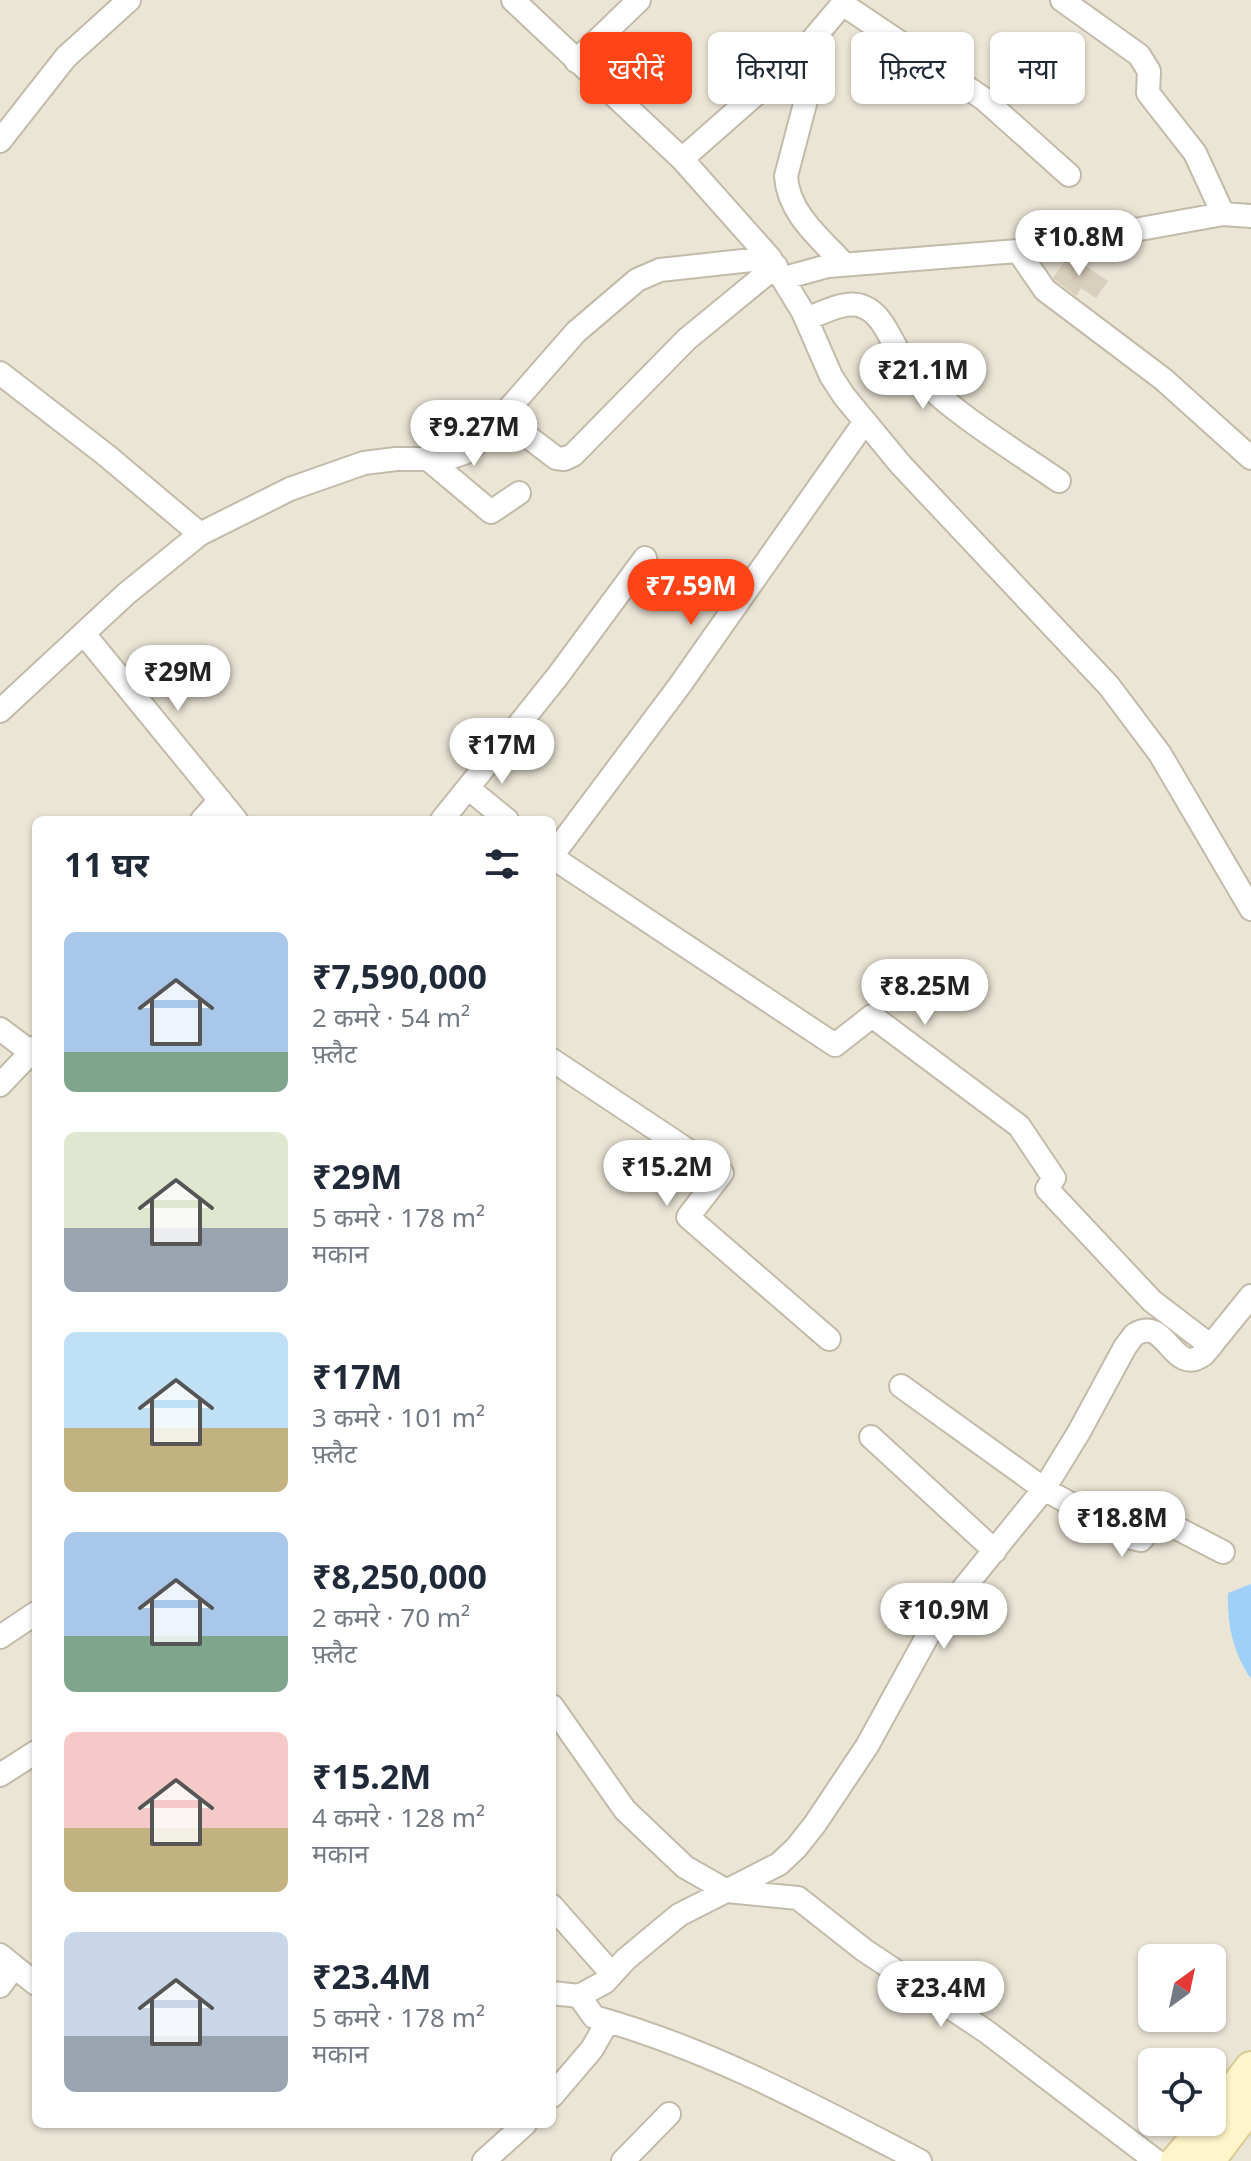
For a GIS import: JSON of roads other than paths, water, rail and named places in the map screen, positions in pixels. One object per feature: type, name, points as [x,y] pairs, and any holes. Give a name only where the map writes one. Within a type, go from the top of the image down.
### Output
[{"type":"street","points":[[0,141],[66,57],[129,0]]},
{"type":"street","points":[[576,61],[639,0]]},
{"type":"street","points":[[1062,0],[1139,55],[1149,71],[1148,93],[1195,153],[1223,214]]},
{"type":"street","points":[[520,3],[576,61],[682,159],[777,267],[806,319],[831,376],[864,423],[1109,686],[1160,754],[1251,909]]},
{"type":"street","points":[[820,32],[845,3],[984,99],[1069,175]]},
{"type":"street","points":[[682,159],[745,104]]},
{"type":"street","points":[[805,104],[786,186],[790,201],[801,218],[844,264]]},
{"type":"street","points":[[0,711],[158,566],[200,534],[250,506],[364,463],[446,459],[464,453],[484,437],[576,332],[637,280],[660,270],[844,264],[1018,251],[1223,214],[1251,216]]},
{"type":"street","points":[[1018,251],[1045,290],[1163,379],[1251,458]]},
{"type":"street","points":[[502,417],[556,458],[573,455],[687,339],[777,267]]},
{"type":"street","points":[[806,319],[846,305],[869,309],[876,314],[893,345],[921,380],[1059,481]]},
{"type":"street","points":[[0,373],[106,455],[200,534]]},
{"type":"street","points":[[556,852],[680,685],[864,423]]},
{"type":"street","points":[[428,459],[491,512],[519,493]]},
{"type":"street","points":[[445,816],[557,677],[645,558]]},
{"type":"street","points":[[84,634],[233,816]]},
{"type":"street","points":[[468,788],[502,816]]},
{"type":"street","points":[[206,816],[220,800]]},
{"type":"street","points":[[556,860],[835,1045],[872,1016],[1019,1126],[1054,1178],[1047,1189],[1152,1301],[1211,1346]]},
{"type":"street","points":[[0,1029],[32,1049]]},
{"type":"street","points":[[0,1085],[32,1052]]},
{"type":"street","points":[[556,1063],[722,1173],[688,1217],[829,1339]]},
{"type":"street","points":[[556,1993],[579,1996],[605,1982],[655,1933],[679,1915],[779,1864],[815,1824],[867,1746],[933,1626],[1044,1489],[1134,1335],[1149,1329],[1187,1361],[1196,1360],[1251,1296]]},
{"type":"street","points":[[901,1386],[1044,1489],[1137,1540],[1144,1537],[1154,1524],[1163,1521],[1223,1552]]},
{"type":"street","points":[[871,1437],[995,1551]]},
{"type":"street","points":[[0,1637],[32,1616]]},
{"type":"street","points":[[556,1712],[625,1810],[685,1867],[727,1891],[798,1898],[864,1950],[987,2032],[1156,2161]]},
{"type":"street","points":[[0,1775],[32,1755]]},
{"type":"street","points":[[556,1911],[612,1974]]},
{"type":"street","points":[[0,1986],[7,1961],[32,1981]]},
{"type":"street","points":[[579,1996],[594,2017],[636,2029],[784,2089],[905,2158]]},
{"type":"street","points":[[556,2091],[592,2049],[608,2021]]},
{"type":"street","points":[[1226,2100],[1251,2068]]},
{"type":"street","points":[[1208,2161],[1251,2104]]},
{"type":"street","points":[[623,2161],[669,2114]]},
{"type":"street","points":[[484,2161],[521,2128]]},
{"type":"street","points":[[1177,2161],[1198,2136]]},
{"type":"water","points":[[1251,1584],[1251,1679],[1236,1649],[1230,1627],[1228,1593]]}]
